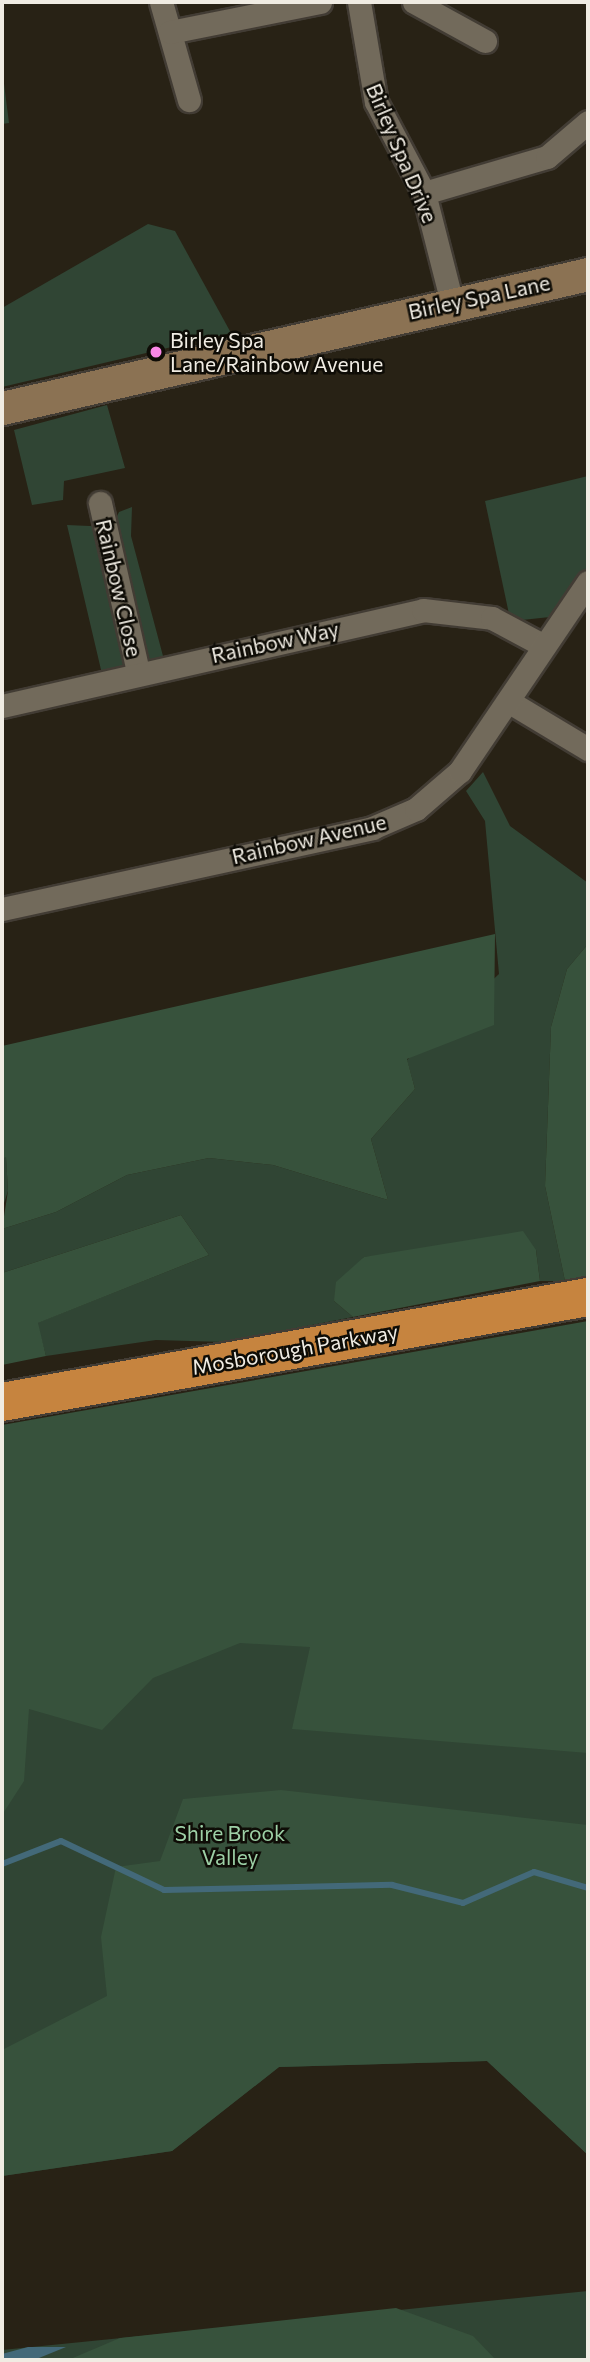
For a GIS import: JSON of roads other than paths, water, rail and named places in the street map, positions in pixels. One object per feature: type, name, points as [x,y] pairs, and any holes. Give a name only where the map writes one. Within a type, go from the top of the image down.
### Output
[{"type":"highway","name":"Mosborough Parkway","points":[[2,1402],[588,1297]]},
{"type":"street","points":[[161,2],[188,100]]},
{"type":"street","points":[[170,32],[320,2]]},
{"type":"street","name":"Birley Spa Drive","points":[[359,2],[376,103],[424,192],[452,303]]},
{"type":"street","points":[[414,2],[485,41]]},
{"type":"street","points":[[424,192],[554,154],[588,122]]},
{"type":"street","name":"Birley Spa Lane","points":[[2,408],[588,274]]},
{"type":"street","name":"Rainbow Close","points":[[100,503],[138,672]]},
{"type":"street","name":"Rainbow Avenue","points":[[2,909],[394,820],[460,771],[588,582]]},
{"type":"street","name":"Rainbow Way","points":[[2,706],[138,672],[423,610],[492,618],[544,646]]},
{"type":"street","points":[[508,701],[588,749]]},
{"type":"water","points":[[28,2347],[66,2347],[34,2360],[2,2360],[2,2354]]},
{"type":"waterway","points":[[2,1864],[61,1841],[164,1890],[392,1885],[463,1903],[534,1872],[588,1888]]},
{"type":"place","name":"Birley Spa Lane/Rainbow Avenue","points":[[156,352]]},
{"type":"park label","name":"Shire Brook Valley","points":[[230,1845]]}]
